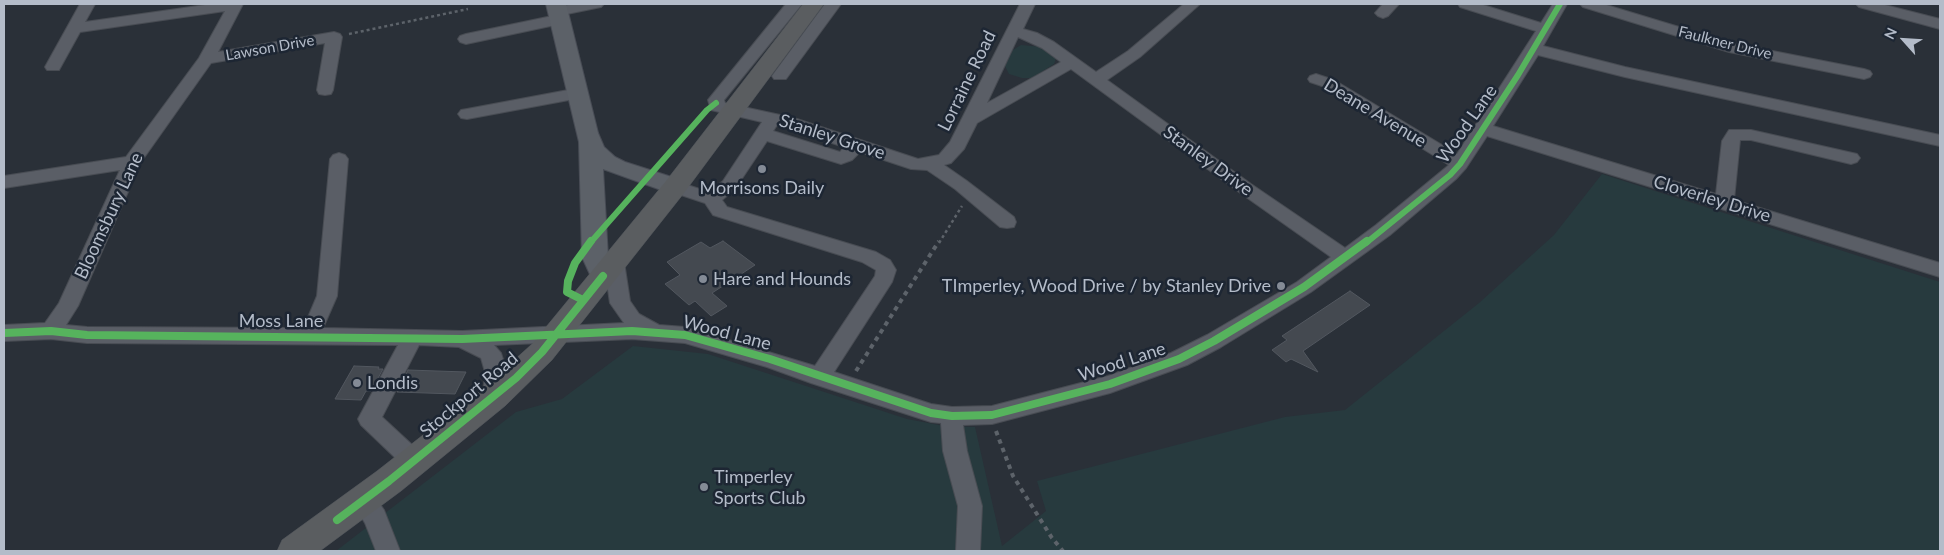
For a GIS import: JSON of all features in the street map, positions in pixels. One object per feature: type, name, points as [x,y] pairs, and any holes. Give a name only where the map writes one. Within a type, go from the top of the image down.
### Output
[{"type":"highway","name":"Stockport Road","points":[[294,551],[494,398],[542,352],[675,187],[732,111],[789,49],[814,4]]},
{"type":"main road","points":[[558,11],[590,143],[595,257],[609,269]]},
{"type":"main road","points":[[590,143],[607,162],[625,171],[675,187]]},
{"type":"street","points":[[53,67],[87,4]]},
{"type":"street","points":[[74,28],[235,4]]},
{"type":"street","name":"Bloomsbury Lane","points":[[52,331],[68,306],[132,162],[206,59],[223,31],[235,4]]},
{"type":"street","points":[[466,39],[558,11],[596,4]]},
{"type":"street","points":[[767,71],[794,4]]},
{"type":"street","points":[[789,49],[832,4]]},
{"type":"street","name":"Lorraine Road","points":[[930,164],[945,159],[954,151],[1027,4]]},
{"type":"street","points":[[1096,80],[1134,54],[1193,4]]},
{"type":"street","points":[[1464,4],[1546,29]]},
{"type":"street","name":"Wood Lane","points":[[557,334],[632,331],[685,335],[713,342],[913,408],[954,416],[992,415],[1110,384],[1179,359],[1250,320],[1304,287],[1408,212],[1460,164],[1534,49],[1560,4]]},
{"type":"street","name":"Faulkner Drive","points":[[1588,4],[1722,45],[1864,74]]},
{"type":"street","points":[[1864,4],[1940,24]]},
{"type":"street","name":"Stanley Drive","points":[[1013,31],[1039,40],[1072,62],[1346,258]]},
{"type":"street","points":[[325,90],[334,37]]},
{"type":"street","name":"Lawson Drive","points":[[206,59],[334,37]]},
{"type":"street","points":[[1534,49],[1625,72],[1940,140]]},
{"type":"street","points":[[970,120],[1072,62]]},
{"type":"street","name":"Deane Avenue","points":[[1316,78],[1328,83],[1460,164]]},
{"type":"street","points":[[468,114],[578,93]]},
{"type":"street","name":"Stanley Grove","points":[[732,111],[840,158],[846,156],[856,145],[911,163],[930,164]]},
{"type":"street","points":[[712,199],[729,185],[768,126]]},
{"type":"street","name":"Cloverley Drive","points":[[1484,129],[1940,270]]},
{"type":"street","points":[[1724,202],[1731,141],[1735,134],[1750,135],[1850,158]]},
{"type":"street","points":[[4,182],[132,162]]},
{"type":"street","points":[[307,336],[327,296],[334,164]]},
{"type":"street","points":[[930,164],[1007,222]]},
{"type":"street","points":[[675,187],[712,199],[720,211],[869,257],[883,265],[886,270],[885,277],[819,377]]},
{"type":"street","name":"Wood Lane","points":[[609,269],[620,303],[632,319],[654,332]]},
{"type":"street","name":"Moss Lane","points":[[4,333],[52,331],[86,335],[462,339],[557,334]]},
{"type":"street","points":[[413,337],[369,419],[414,461]]},
{"type":"street","points":[[462,339],[490,353],[496,372],[494,398]]},
{"type":"street","points":[[954,416],[952,427],[955,451],[970,506],[968,551]]},
{"type":"street","points":[[363,500],[375,518],[388,551]]},
{"type":"path","points":[[334,37],[404,24],[468,9]]},
{"type":"path","points":[[846,386],[962,206],[972,194]]},
{"type":"path","points":[[992,415],[999,443],[1013,476],[1052,538],[1063,551]]},
{"type":"green space","points":[[1021,45],[1042,47],[1056,58],[1054,64],[1032,78],[1022,78],[1009,74],[1005,66],[1013,50]]},
{"type":"green space","points":[[1602,174],[1940,282],[1940,551],[336,551],[516,412],[562,399],[633,346],[708,354],[907,419],[944,426],[975,427],[1002,546],[1046,511],[1037,481],[1285,417],[1345,410],[1479,303],[1554,235]]},
{"type":"building","name":"Hare and Hounds","points":[[723,241],[755,265],[712,293],[727,306],[711,316],[695,301],[689,305],[665,284],[680,275],[667,262],[701,242],[710,248]]},
{"type":"building","points":[[1350,291],[1370,305],[1303,351],[1318,372],[1291,359],[1286,362],[1272,350],[1287,340],[1282,336]]},
{"type":"building","name":"Londis","points":[[354,366],[379,367],[378,369],[383,369],[371,391],[366,391],[361,400],[335,399]]},
{"type":"building","points":[[408,370],[466,372],[455,394],[397,392]]},
{"type":"cycle path","points":[[4,333],[51,331],[87,335],[462,339],[632,331],[685,335],[770,359],[931,413],[952,416],[992,415],[1110,384],[1179,359],[1214,341],[1304,287],[1383,230],[1450,175],[1460,164],[1518,75],[1560,4]]},
{"type":"cycle path","points":[[583,300],[567,292],[568,281],[575,263],[593,239],[707,110],[716,103]]},
{"type":"cycle path","points":[[337,520],[389,481],[516,378],[542,352],[603,276]]},
{"type":"place","name":"Morrisons Daily","points":[[762,169]]},
{"type":"place","name":"Hare and Hounds","points":[[703,279]]},
{"type":"place","name":"TImperley, Wood Drive / by Stanley Drive","points":[[1281,286]]},
{"type":"place","name":"Londis","points":[[357,383]]},
{"type":"place","name":"Timperley Sports Club","points":[[704,487]]}]
